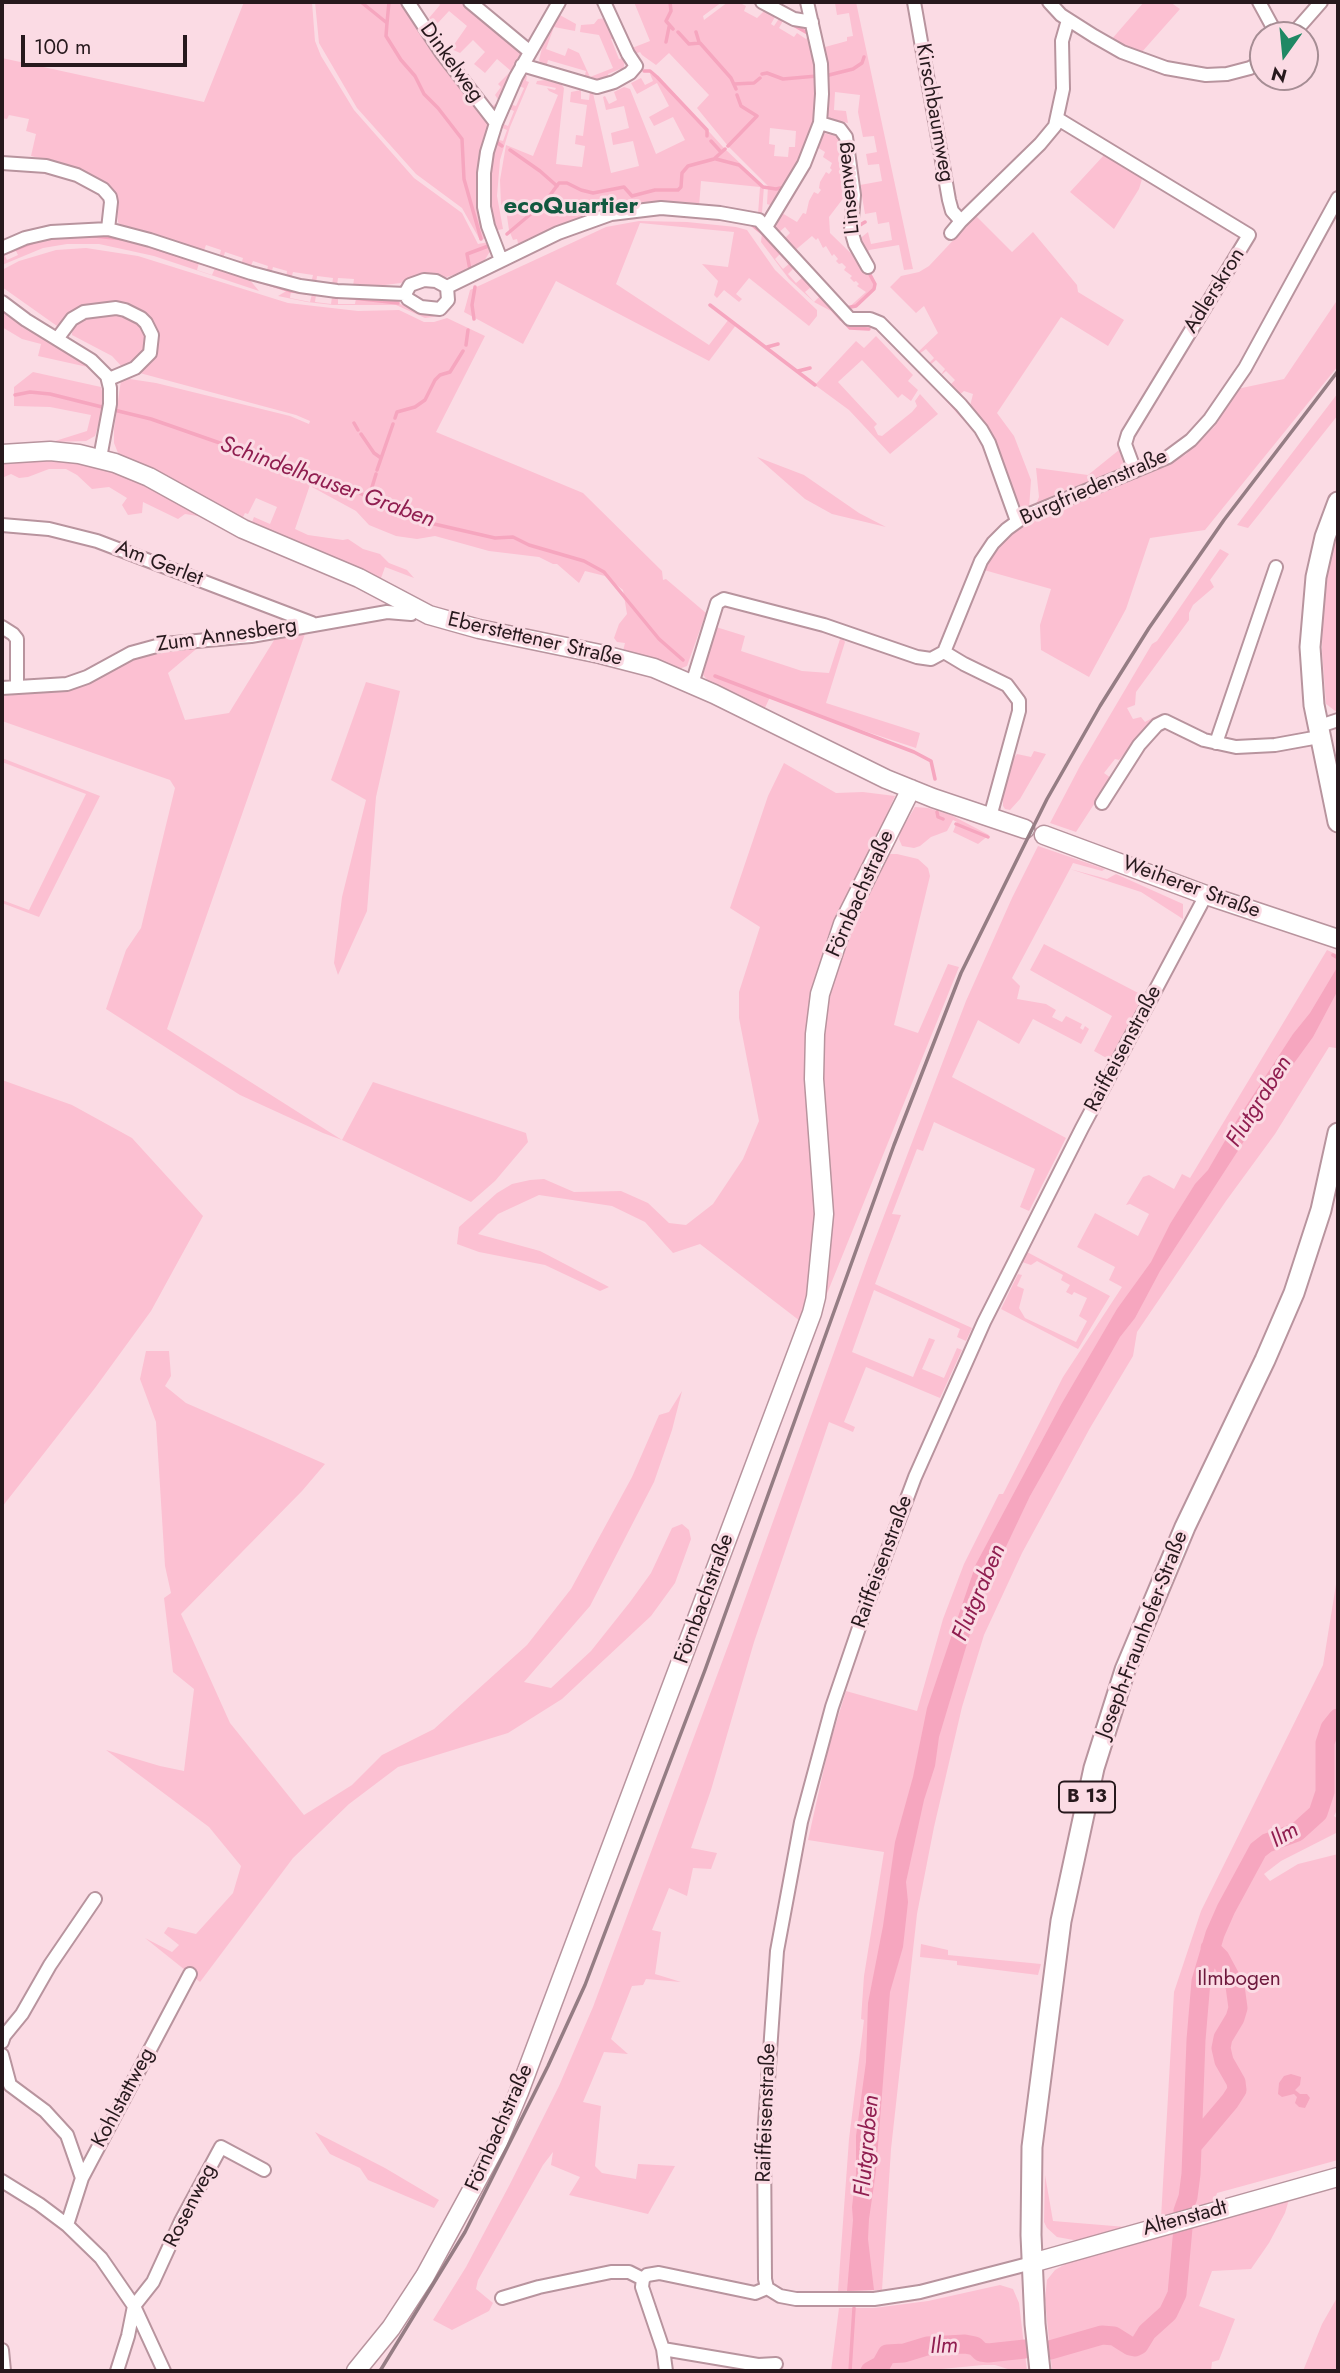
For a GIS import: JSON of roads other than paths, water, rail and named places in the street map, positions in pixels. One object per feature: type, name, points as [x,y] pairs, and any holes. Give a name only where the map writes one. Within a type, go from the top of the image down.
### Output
[{"type":"main road","points":[[1338,502],[1322,547],[1312,604],[1310,666],[1318,732],[1338,822]]},
{"type":"main road","name":"Joseph-Fraunhofer-Straße","points":[[1040,2371],[1032,2263],[1031,2158],[1041,2062],[1061,1921],[1094,1768],[1125,1670],[1294,1293],[1321,1210],[1338,1133]]},
{"type":"street","name":"Dinkelweg","points":[[408,2],[441,52],[496,123]]},
{"type":"street","points":[[470,2],[529,51]]},
{"type":"street","points":[[501,260],[488,226],[483,192],[486,159],[496,123],[522,65],[559,2]]},
{"type":"street","points":[[522,65],[597,87],[624,77],[636,66],[604,2]]},
{"type":"street","points":[[762,2],[794,19],[812,22]]},
{"type":"street","points":[[766,227],[804,164],[820,123],[821,77],[807,2]]},
{"type":"street","name":"Kirschbaumweg","points":[[914,2],[948,200],[952,211],[961,220]]},
{"type":"street","points":[[1049,2],[1068,20],[1149,64],[1186,73],[1227,74],[1249,68]]},
{"type":"street","points":[[1259,2],[1269,21]]},
{"type":"street","points":[[1304,21],[1321,2]]},
{"type":"street","points":[[951,233],[1053,130],[1058,119],[1064,80],[1062,37],[1068,20]]},
{"type":"street","name":"Adlerskron","points":[[1058,119],[1249,235],[1128,434],[1125,444],[1135,471]]},
{"type":"street","name":"Linsenweg","points":[[820,123],[840,129],[846,138],[854,195],[851,230],[855,244],[868,267]]},
{"type":"street","points":[[2,163],[47,166],[77,176],[103,189],[111,202],[108,229]]},
{"type":"street","name":"Burgfriedenstraße","points":[[944,652],[981,561],[1000,535],[1017,521],[1168,457],[1191,440],[1220,405],[1245,368],[1338,198]]},
{"type":"street","points":[[447,287],[575,226],[626,211],[661,208],[756,219],[850,319],[870,319],[882,325],[981,429],[998,463],[1017,521]]},
{"type":"street","points":[[2,248],[25,238],[51,232],[108,229],[300,286],[337,291],[405,294]]},
{"type":"street","points":[[405,294],[410,285],[424,280],[436,281],[447,287]]},
{"type":"street","points":[[405,294],[421,307],[440,309],[448,300],[447,287]]},
{"type":"street","points":[[2,302],[97,364],[109,379],[109,409],[100,458]]},
{"type":"street","points":[[57,340],[72,319],[84,312],[116,308],[141,318],[152,335],[150,353],[135,368],[109,379]]},
{"type":"street","name":"Eberstettener Straße","points":[[2,454],[50,451],[100,458],[149,477],[224,520],[359,578],[439,618],[472,628],[635,662],[692,684],[911,789],[989,817]]},
{"type":"street","name":"Am Gerlet","points":[[2,525],[49,529],[97,541],[312,623]]},
{"type":"street","points":[[1216,743],[1276,567]]},
{"type":"street","points":[[692,684],[717,603],[724,599],[824,625],[916,657],[931,659],[944,652],[1007,685],[1016,694],[1019,711],[989,817],[1025,829]]},
{"type":"street","name":"Zum Annesberg","points":[[2,688],[67,684],[87,677],[131,653],[164,644],[251,636],[312,623],[387,612],[411,614],[414,607]]},
{"type":"street","points":[[2,627],[17,639],[17,687]]},
{"type":"street","points":[[1102,803],[1133,752],[1161,723],[1168,722],[1189,734],[1216,743],[1236,747],[1260,747],[1318,732],[1338,720]]},
{"type":"street","name":"Förnbachstraße","points":[[356,2371],[391,2328],[425,2276],[457,2220],[509,2117],[812,1313],[824,1214],[814,1065],[820,995],[842,924],[911,789]]},
{"type":"street","name":"Weiherer Straße","points":[[1044,835],[1206,895],[1311,930],[1338,934]]},
{"type":"street","name":"Raiffeisenstraße","points":[[767,2288],[764,2138],[775,1964],[801,1822],[832,1707],[895,1527],[977,1336],[1078,1135],[1206,895]]},
{"type":"street","points":[[2,2042],[95,1899]]},
{"type":"street","name":"Kohlstattweg","points":[[66,2225],[82,2178],[190,1974]]},
{"type":"street","points":[[2,2055],[10,2085],[45,2111],[66,2135],[82,2178]]},
{"type":"street","name":"Rosenweg","points":[[134,2306],[153,2282],[181,2221],[221,2147],[264,2170]]},
{"type":"street","name":"Altenstadt","points":[[1032,2263],[1338,2177]]},
{"type":"street","points":[[2,2181],[66,2225],[101,2259],[134,2306],[164,2371]]},
{"type":"street","points":[[666,2371],[663,2349],[642,2287],[643,2279],[647,2275],[659,2273],[755,2292],[767,2288],[786,2298],[874,2299],[920,2292],[1032,2263]]},
{"type":"street","points":[[502,2298],[539,2287],[611,2272],[629,2272],[643,2279]]},
{"type":"street","points":[[117,2371],[134,2306]]},
{"type":"street","points":[[663,2349],[758,2365],[776,2364]]},
{"type":"street","points":[[2,2350],[4,2371]]},
{"type":"water","points":[[1338,966],[1338,990],[1313,1037],[1265,1103],[1241,1146],[1160,1271],[1135,1318],[1120,1337],[1030,1496],[993,1574],[985,1584],[939,1737],[935,1766],[924,1800],[906,1882],[908,1902],[903,1947],[890,1992],[876,2171],[869,2219],[868,2239],[874,2290],[847,2291],[856,2174],[856,2136],[866,2062],[868,2003],[895,1842],[913,1777],[927,1708],[976,1564],[1062,1403],[1117,1309],[1151,1262],[1170,1224],[1195,1184],[1208,1170],[1237,1120],[1293,1034],[1310,1013]]},
{"type":"water","points":[[1291,2074],[1301,2077],[1300,2085],[1295,2090],[1300,2094],[1307,2094],[1310,2098],[1305,2108],[1295,2103],[1297,2097],[1294,2094],[1282,2097],[1278,2094],[1279,2083],[1284,2076]]},
{"type":"waterway","points":[[361,2],[387,23],[386,36],[401,60],[415,76],[424,94],[462,139],[464,179],[481,239]]},
{"type":"waterway","points":[[387,23],[389,2]]},
{"type":"waterway","points":[[670,2],[671,11],[666,21],[673,29]]},
{"type":"waterway","points":[[790,23],[811,35]]},
{"type":"waterway","points":[[666,42],[669,27]]},
{"type":"waterway","points":[[678,32],[689,44],[700,43],[731,78],[736,89]]},
{"type":"waterway","points":[[696,32],[699,42]]},
{"type":"waterway","points":[[825,76],[853,69],[862,63],[864,57]]},
{"type":"waterway","points":[[644,71],[650,71],[657,77],[707,130],[707,136]]},
{"type":"waterway","points":[[762,74],[767,73],[783,79],[817,76]]},
{"type":"waterway","points":[[734,84],[754,83],[760,78]]},
{"type":"waterway","points":[[728,146],[757,116],[741,106],[737,95]]},
{"type":"waterway","points":[[495,141],[502,146]]},
{"type":"waterway","points":[[711,141],[721,152]]},
{"type":"waterway","points":[[507,234],[545,202],[559,183],[567,183],[593,193],[624,187],[632,196],[655,190],[678,190],[681,187],[682,173],[688,166],[714,159],[725,149]]},
{"type":"waterway","points":[[510,150],[557,186]]},
{"type":"waterway","points":[[716,159],[739,165],[763,187],[785,187]]},
{"type":"waterway","points":[[846,220],[848,200]]},
{"type":"waterway","points":[[855,228],[865,222]]},
{"type":"waterway","points":[[751,224],[850,328],[869,329]]},
{"type":"waterway","points":[[94,236],[124,239]]},
{"type":"waterway","points":[[4,254],[34,242]]},
{"type":"waterway","points":[[470,270],[467,254],[491,245]]},
{"type":"waterway","points":[[155,248],[291,291],[398,303]]},
{"type":"waterway","points":[[846,308],[856,306],[874,289],[875,284],[868,271]]},
{"type":"waterway","points":[[474,319],[472,305],[475,287]]},
{"type":"waterway","points":[[710,305],[815,385]]},
{"type":"waterway","points":[[466,345],[468,330]]},
{"type":"waterway","points":[[767,347],[778,344]]},
{"type":"waterway","points":[[395,418],[397,412],[415,407],[425,400],[435,380],[450,372],[463,351]]},
{"type":"waterway","points":[[798,371],[810,368]]},
{"type":"waterway","name":"Schindelhauser Graben","points":[[15,395],[30,392],[50,394],[106,408]]},
{"type":"waterway","points":[[944,396],[965,419]]},
{"type":"waterway","name":"Schindelhauser Graben","points":[[114,410],[151,419],[352,489],[408,518],[495,538],[513,537],[529,545],[584,561],[604,572],[659,639],[683,660]]},
{"type":"waterway","points":[[354,423],[358,430]]},
{"type":"waterway","points":[[377,470],[393,424]]},
{"type":"waterway","points":[[361,434],[374,453],[381,458]]},
{"type":"waterway","points":[[369,497],[376,474]]},
{"type":"waterway","name":"Schindelhauser Graben","points":[[715,676],[914,752],[931,761],[935,779]]},
{"type":"waterway","name":"Schindelhauser Graben","points":[[937,812],[938,817],[943,819]]},
{"type":"waterway","name":"Schindelhauser Graben","points":[[956,824],[988,837]]},
{"type":"waterway","name":"Schindelhauser Graben","points":[[1333,955],[1338,958]]},
{"type":"waterway","name":"Ilm","points":[[1183,2211],[1191,2174],[1201,1981],[1215,1934],[1258,1850],[1267,1843],[1297,1832],[1318,1813],[1325,1792],[1325,1743],[1330,1728],[1338,1718]]},
{"type":"waterway","name":"Ilm","points":[[1192,2146],[1237,2090],[1221,2048],[1238,2008],[1235,1986],[1220,1958],[1210,1948]]},
{"type":"waterway","name":"Ilm","points":[[1050,2350],[1102,2335],[1114,2336],[1130,2346],[1139,2345],[1147,2332],[1168,2313],[1177,2294],[1183,2228]]},
{"type":"waterway","name":"Flutgraben","points":[[850,2371],[854,2308]]},
{"type":"waterway","name":"Ilm","points":[[870,2371],[881,2365],[887,2354],[904,2353],[927,2346],[965,2344],[988,2353],[1025,2349]]},
{"type":"railway","points":[[380,2371],[465,2232],[548,2066],[585,1985],[705,1670],[894,1145],[961,973],[1047,799],[1100,706],[1149,628],[1224,520],[1338,371]]},
{"type":"district","name":"ecoQuartier","points":[[571,207]]},
{"type":"park label","name":"Ilmbogen","points":[[1239,1980]]}]
